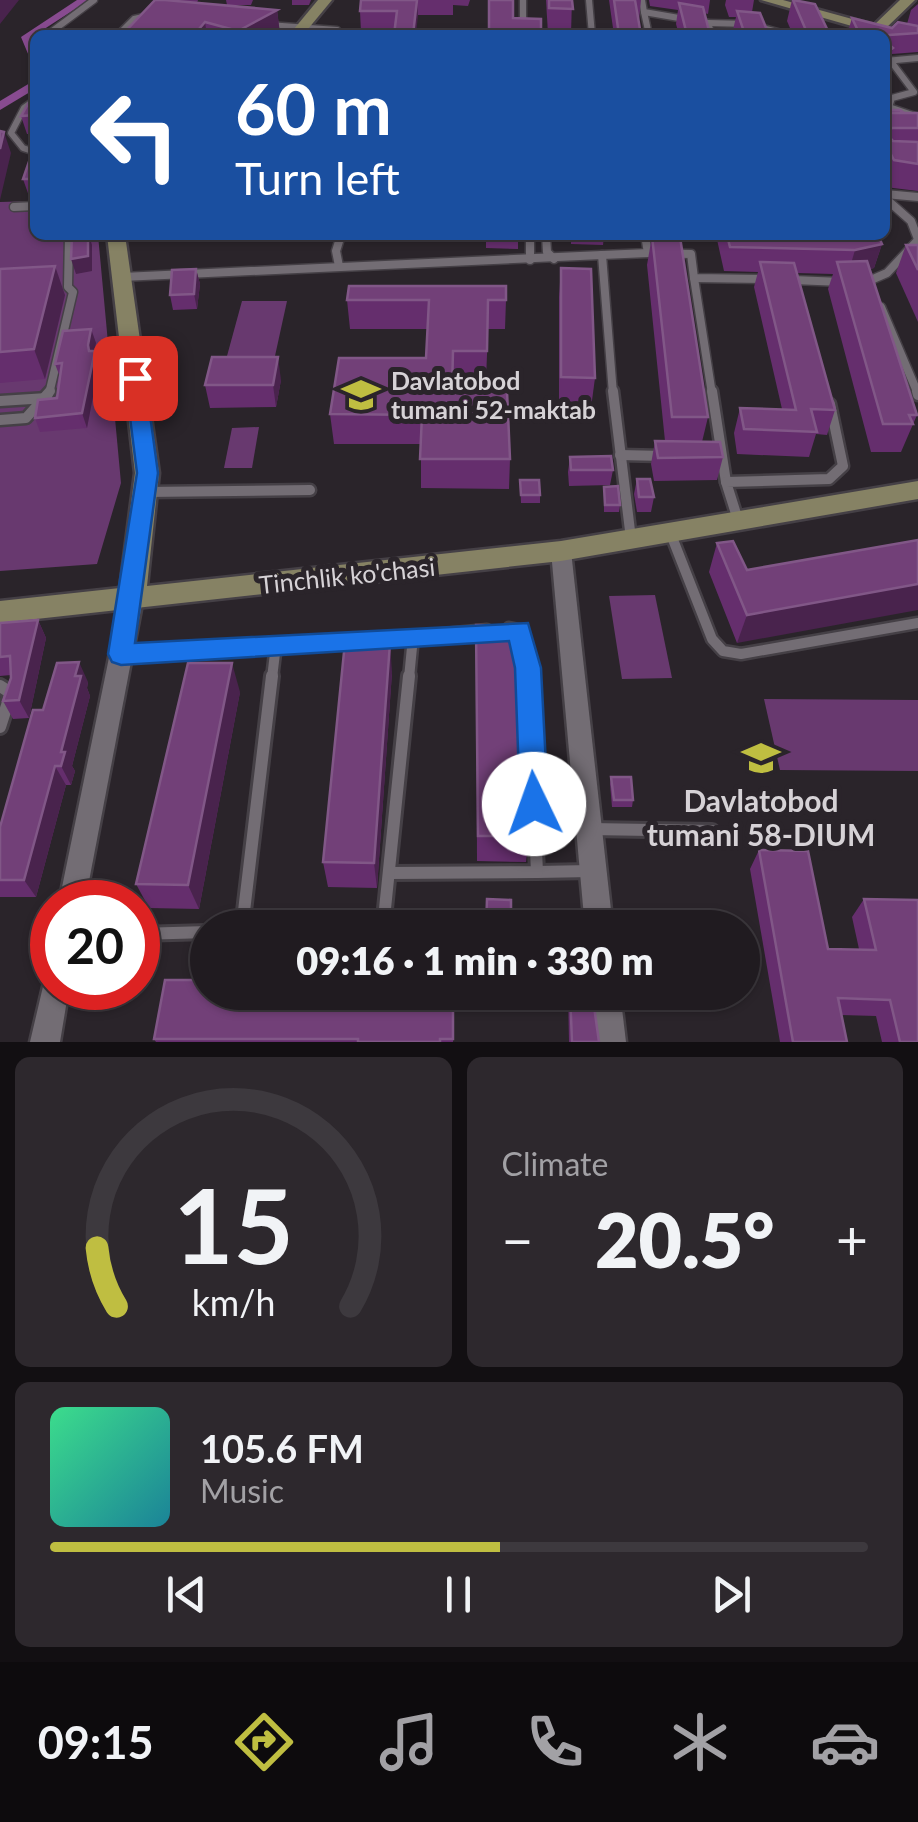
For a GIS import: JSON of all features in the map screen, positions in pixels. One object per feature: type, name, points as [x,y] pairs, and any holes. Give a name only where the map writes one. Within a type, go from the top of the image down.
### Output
[{"type":"street","points":[[301,30],[325,0]]},
{"type":"street","points":[[768,0],[881,30]]},
{"type":"street","points":[[877,29],[908,0]]},
{"type":"street","points":[[890,32],[917,38]]},
{"type":"street","points":[[76,880],[132,600],[148,473],[117,240]]},
{"type":"street","name":"Tinchlik ko'chasi","points":[[0,612],[562,550],[918,490]]},
{"type":"street","points":[[562,550],[597,910]]},
{"type":"street","points":[[44,1042],[51,1010]]},
{"type":"street","points":[[608,1010],[611,1042]]},
{"type":"lane","points":[[54,30],[94,0]]},
{"type":"lane","points":[[523,30],[524,0]]},
{"type":"lane","points":[[589,0],[592,30]]},
{"type":"lane","points":[[642,0],[648,30]]},
{"type":"lane","points":[[908,0],[918,2]]},
{"type":"lane","points":[[644,12],[756,30]]},
{"type":"lane","points":[[123,30],[134,19],[166,16]]},
{"type":"lane","points":[[708,23],[710,30]]},
{"type":"lane","points":[[256,24],[294,30]]},
{"type":"lane","points":[[890,63],[918,58]]},
{"type":"lane","points":[[890,64],[914,92],[892,98],[890,107],[918,117]]},
{"type":"lane","points":[[30,104],[11,132],[23,148],[30,150]]},
{"type":"lane","points":[[890,196],[918,197]]},
{"type":"lane","points":[[694,278],[872,283],[906,257],[918,239],[911,221],[890,201]]},
{"type":"lane","points":[[14,207],[30,206]]},
{"type":"lane","points":[[0,420],[26,418],[48,398],[73,292],[68,287],[68,240]]},
{"type":"lane","points":[[339,240],[336,251],[339,266]]},
{"type":"lane","points":[[530,240],[530,260]]},
{"type":"lane","points":[[546,240],[547,252],[554,259]]},
{"type":"lane","points":[[646,240],[648,252]]},
{"type":"lane","points":[[122,277],[648,252],[691,254],[726,482],[738,520]]},
{"type":"lane","points":[[602,255],[631,539]]},
{"type":"lane","points":[[793,280],[796,294]]},
{"type":"lane","points":[[872,283],[918,395]]},
{"type":"lane","points":[[726,482],[829,479],[844,466],[826,390]]},
{"type":"lane","points":[[0,400],[48,398]]},
{"type":"lane","points":[[620,456],[671,456]]},
{"type":"lane","points":[[705,456],[722,456]]},
{"type":"lane","points":[[145,492],[310,490]]},
{"type":"lane","points":[[670,532],[712,639],[723,651],[741,654],[918,623]]},
{"type":"lane","points":[[121,654],[520,630],[524,638],[537,872]]},
{"type":"lane","points":[[385,910],[414,637]]},
{"type":"lane","points":[[244,910],[276,645]]},
{"type":"lane","points":[[0,686],[11,693],[0,727]]},
{"type":"lane","points":[[589,829],[712,831]]},
{"type":"lane","points":[[389,872],[594,871]]},
{"type":"lane","points":[[160,933],[190,933]]},
{"type":"shaded area","points":[[30,201],[30,240],[98,240],[121,483],[97,564],[0,571],[0,202]]},
{"type":"shaded area","points":[[242,301],[287,301],[275,356],[227,356]]},
{"type":"shaded area","points":[[259,427],[252,468],[224,468],[232,428]]},
{"type":"shaded area","points":[[655,595],[672,678],[622,679],[609,596]]},
{"type":"shaded area","points":[[764,699],[918,700],[918,771],[780,770]]},
{"type":"building","points":[[155,0],[277,10],[240,30],[205,22],[198,30],[127,30]]},
{"type":"building","points":[[361,0],[417,0],[414,30],[395,30],[397,11],[360,11]]},
{"type":"building","points":[[489,0],[513,0],[513,18],[541,19],[541,30],[489,30]]},
{"type":"building","points":[[549,0],[572,0],[573,9],[549,8]]},
{"type":"building","points":[[614,0],[635,0],[640,30],[618,30]]},
{"type":"building","points":[[793,0],[815,4],[828,30],[806,30]]},
{"type":"building","points":[[679,3],[703,7],[709,30],[686,30]]},
{"type":"building","points":[[737,11],[760,13],[767,30],[743,30]]},
{"type":"building","points":[[852,18],[892,28],[898,22],[918,26],[918,33],[890,35],[890,30],[858,30]]},
{"type":"building","points":[[30,100],[30,115],[21,116]]},
{"type":"building","points":[[890,113],[918,113],[918,128],[892,128]]},
{"type":"building","points":[[890,138],[918,142],[918,164],[894,160]]},
{"type":"building","points":[[30,159],[30,179],[23,179]]},
{"type":"building","points":[[72,240],[88,240],[88,256],[71,259]]},
{"type":"building","points":[[652,240],[680,240],[708,417],[672,417]]},
{"type":"building","points":[[728,240],[880,240],[882,244],[855,250],[730,247]]},
{"type":"building","points":[[906,245],[918,245],[918,270]]},
{"type":"building","points":[[867,261],[917,415],[909,415],[913,424],[883,424],[837,262]]},
{"type":"building","points":[[760,262],[794,263],[835,410],[811,409],[817,432],[744,429],[740,408],[796,410]]},
{"type":"building","points":[[55,266],[34,349],[0,352],[0,269]]},
{"type":"building","points":[[561,268],[591,269],[595,378],[561,377]]},
{"type":"building","points":[[196,269],[194,294],[170,295],[172,270]]},
{"type":"building","points":[[349,286],[506,286],[506,300],[488,300],[487,351],[453,351],[452,391],[507,391],[510,459],[420,459],[422,415],[330,414],[339,358],[426,358],[429,300],[347,300]]},
{"type":"building","points":[[91,329],[89,351],[95,351],[82,413],[35,418],[38,400],[57,398],[62,363],[55,364],[63,331]]},
{"type":"building","points":[[212,357],[278,357],[273,385],[205,385]]},
{"type":"building","points":[[655,441],[720,442],[723,457],[658,458]]},
{"type":"building","points":[[611,456],[613,470],[571,470],[570,457]]},
{"type":"building","points":[[637,479],[650,479],[654,497],[639,497]]},
{"type":"building","points":[[520,480],[539,480],[540,495],[521,495]]},
{"type":"building","points":[[618,486],[620,505],[605,505],[604,487]]},
{"type":"building","points":[[918,540],[918,584],[747,615],[717,543],[733,541],[747,570]]},
{"type":"building","points":[[38,620],[19,700],[3,701],[11,678],[10,656],[0,657],[0,623]]},
{"type":"building","points":[[476,625],[518,626],[529,836],[478,836]]},
{"type":"building","points":[[345,642],[390,643],[374,863],[323,862]]},
{"type":"building","points":[[79,662],[75,676],[81,676],[61,752],[65,752],[61,766],[55,766],[24,880],[0,880],[0,827],[33,710],[43,710],[57,663]]},
{"type":"building","points":[[188,663],[232,663],[188,885],[137,880]]},
{"type":"building","points":[[611,777],[631,777],[633,800],[614,800]]},
{"type":"building","points":[[759,850],[808,851],[828,949],[876,950],[864,899],[918,900],[918,1042],[900,1042],[890,1000],[838,998],[847,1042],[793,1042]]},
{"type":"building","points":[[487,899],[511,900],[511,910],[487,910]]},
{"type":"building","points":[[165,980],[190,980],[190,1010],[453,1010],[453,1039],[154,1039]]},
{"type":"building","points":[[571,1010],[595,1010],[599,1042],[572,1042]]},
{"type":"waterway","points":[[39,30],[84,0]]},
{"type":"waterway","points":[[30,36],[25,39],[30,49]]},
{"type":"waterway","points":[[0,106],[30,87]]},
{"type":"place","name":"Davlatobod tumani 52-maktab","points":[[361,395]]},
{"type":"place","name":"Davlatobod tumani 58-DIUM","points":[[761,758]]},
{"type":"route","points":[[135,378],[148,473],[121,654],[520,630],[528,668],[534,804]]}]
